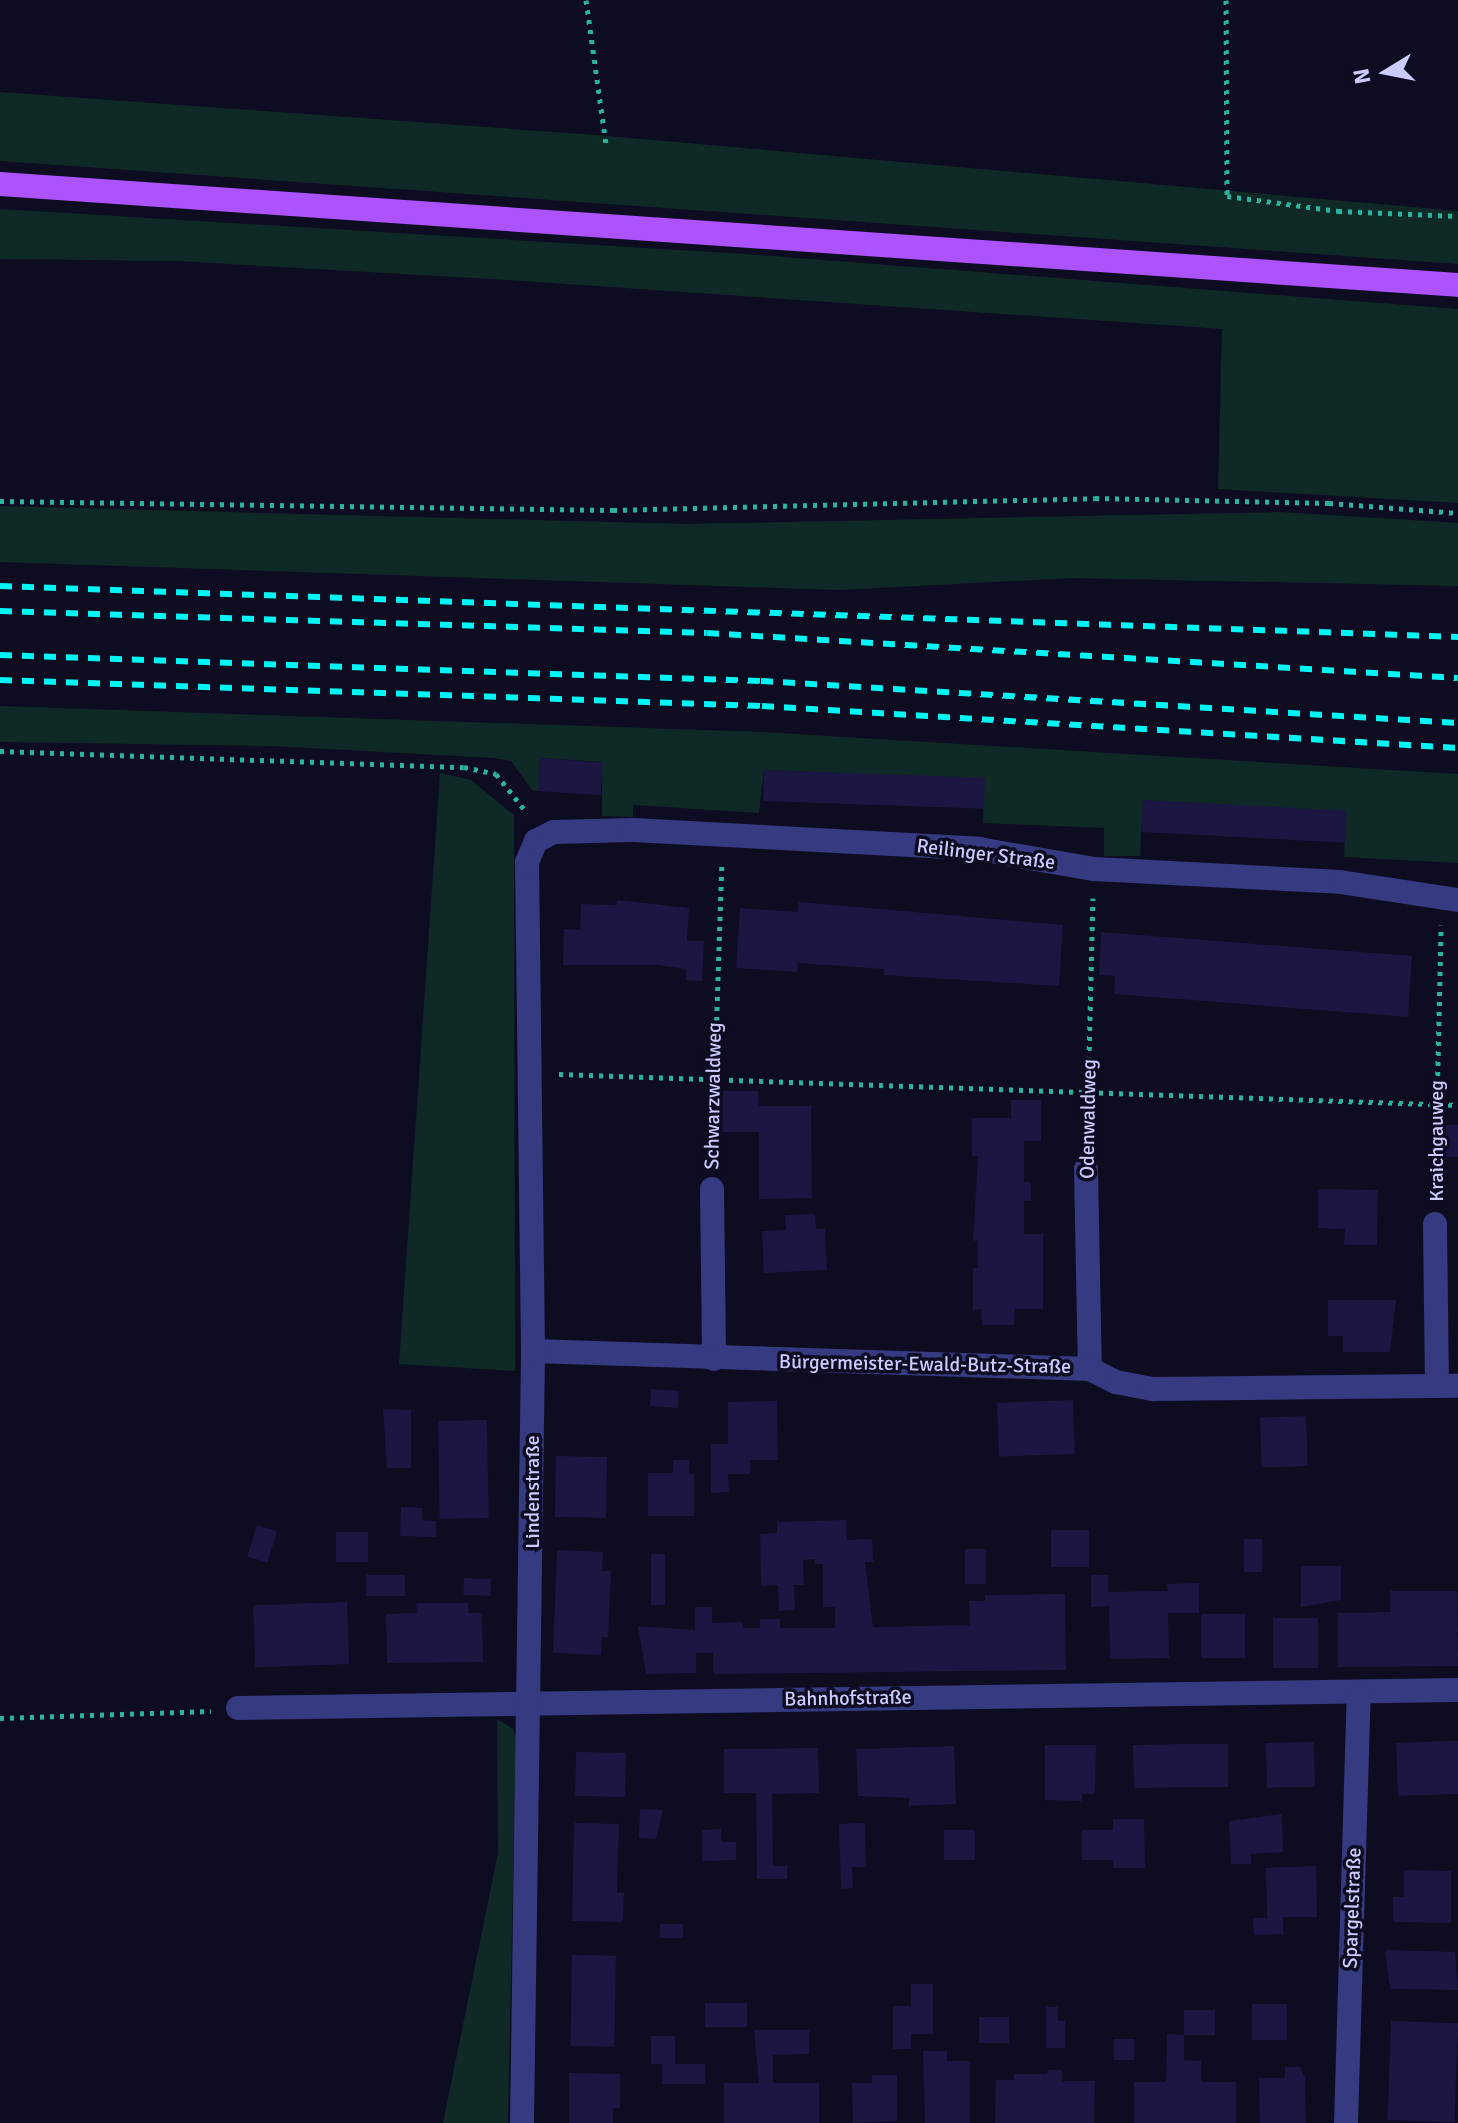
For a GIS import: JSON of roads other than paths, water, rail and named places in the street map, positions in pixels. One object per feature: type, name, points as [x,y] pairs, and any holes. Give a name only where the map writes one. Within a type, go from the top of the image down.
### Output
[{"type":"main road","points":[[0,184],[1458,285]]},
{"type":"street","name":"Reilinger Straße","points":[[527,862],[543,836],[567,830],[723,833],[979,849],[1094,869],[1340,882],[1450,898]]},
{"type":"street","name":"Lindenstraße","points":[[522,2123],[533,1351],[527,862]]},
{"type":"street","name":"Odenwaldweg","points":[[1086,1169],[1090,1369]]},
{"type":"street","name":"Schwarzwaldweg","points":[[712,1189],[714,1359]]},
{"type":"street","name":"Kraichgauweg","points":[[1435,1224],[1448,1386]]},
{"type":"street","name":"Bürgermeister-Ewald-Butz-Straße","points":[[533,1351],[1090,1369],[1116,1382],[1153,1389],[1448,1386]]},
{"type":"street","name":"Bahnhofstraße","points":[[238,1708],[1458,1690]]},
{"type":"street","name":"Spargelstraße","points":[[1346,2123],[1359,1692]]},
{"type":"railway","points":[[0,586],[1458,637]]},
{"type":"railway","points":[[0,611],[707,633],[1458,678]]},
{"type":"railway","points":[[0,655],[761,681],[1458,723]]},
{"type":"railway","points":[[0,680],[762,706],[1458,748]]}]
